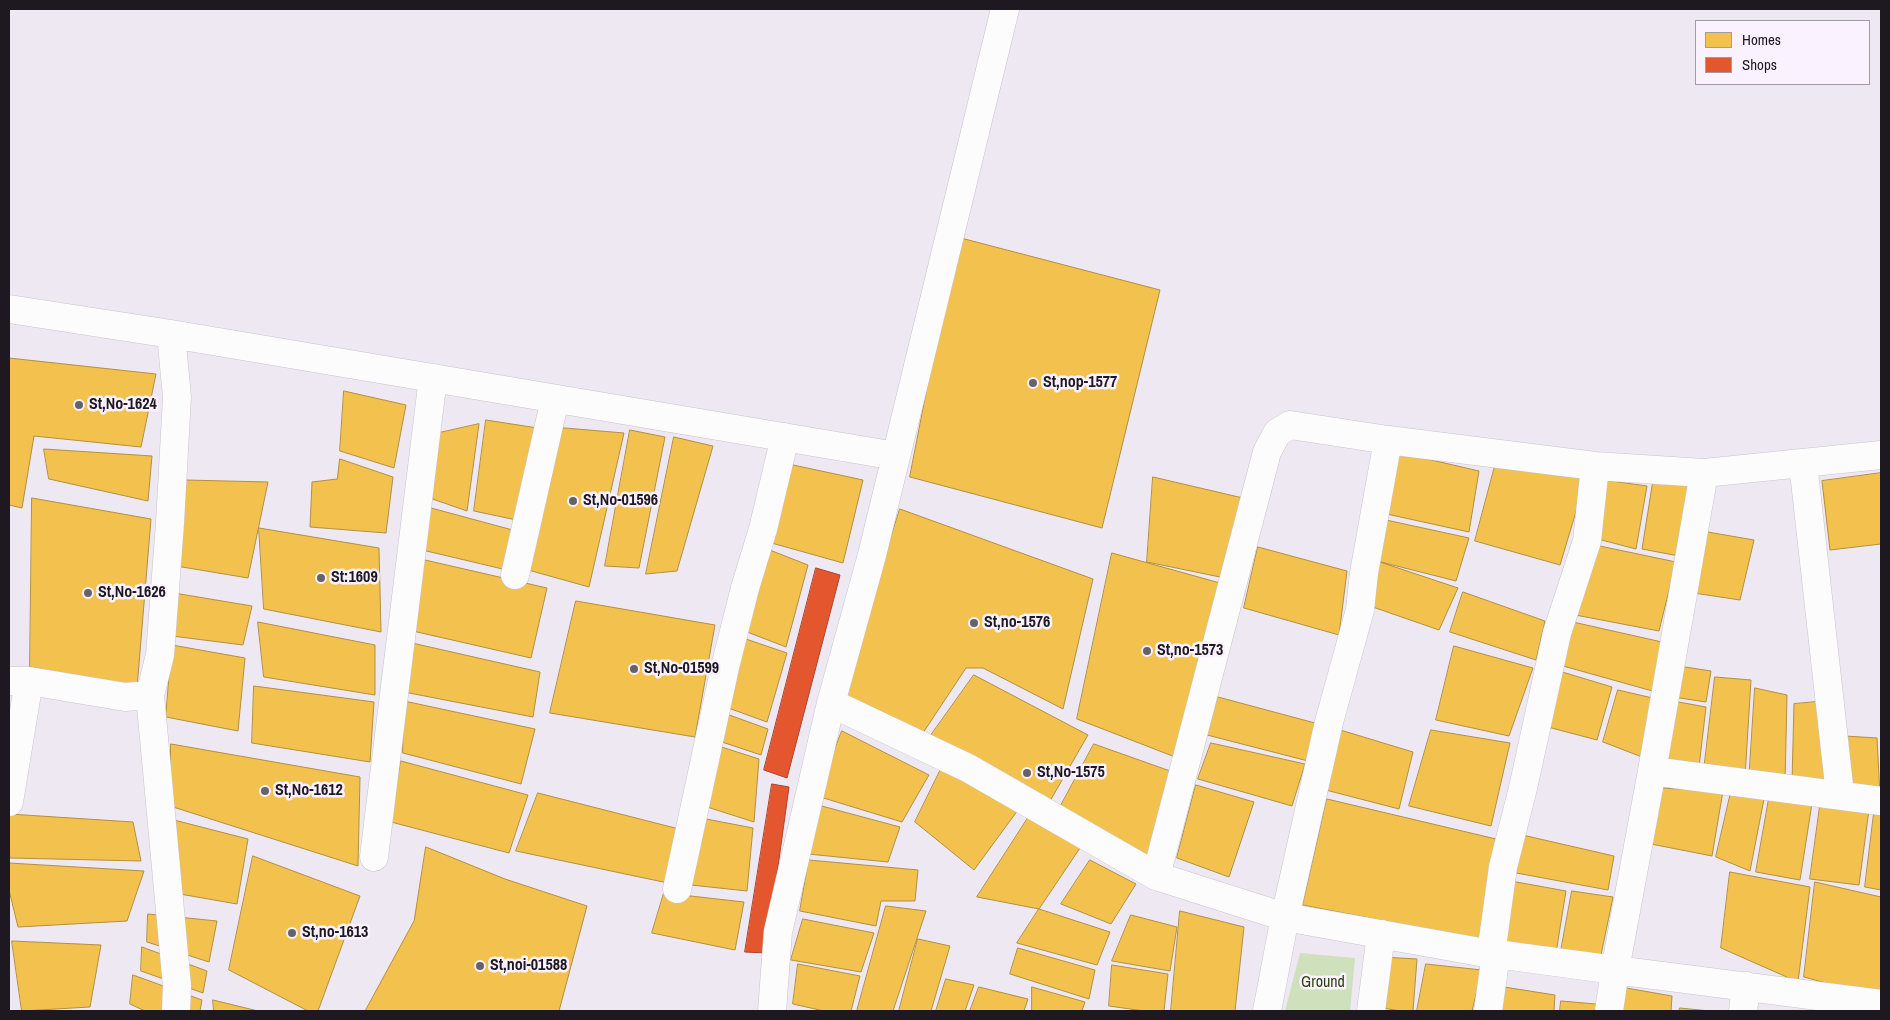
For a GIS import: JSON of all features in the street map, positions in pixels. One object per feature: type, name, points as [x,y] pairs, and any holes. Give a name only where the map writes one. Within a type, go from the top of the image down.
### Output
[{"type":"street","points":[[772,1011],[778,932],[831,704],[872,554],[1004,9]]},
{"type":"street","points":[[9,310],[171,334],[896,456]]},
{"type":"street","points":[[171,334],[177,397],[170,523],[160,655],[150,695],[177,986],[176,1011]]},
{"type":"street","points":[[374,856],[433,378]]},
{"type":"street","points":[[516,575],[555,399]]},
{"type":"street","points":[[1156,876],[1267,452],[1277,433],[1290,425],[1388,440],[1595,466],[1704,473],[1881,455]]},
{"type":"street","points":[[677,889],[724,667],[763,529],[785,437]]},
{"type":"street","points":[[1267,1011],[1285,916],[1330,722],[1360,610],[1364,573],[1388,440]]},
{"type":"street","points":[[1802,463],[1840,794]]},
{"type":"street","points":[[1488,1011],[1503,867],[1532,751],[1557,632],[1588,541],[1595,466]]},
{"type":"street","points":[[1610,1011],[1614,970],[1652,771],[1704,473]]},
{"type":"street","points":[[9,802],[19,681],[125,697],[150,695]]},
{"type":"street","points":[[831,704],[968,768],[1156,876],[1285,916],[1494,954],[1614,970],[1744,999],[1881,1004]]},
{"type":"street","points":[[1652,771],[1840,794],[1881,801]]},
{"type":"street","points":[[1371,1011],[1381,934]]},
{"type":"green space","name":"Ground","points":[[1300,953],[1355,958],[1350,1011],[1285,1011]]},
{"type":"building: Homes","name":"St,nop-1577","points":[[957,237],[1160,290],[1102,528],[910,477]]},
{"type":"building: Homes","name":"St,No-1624","points":[[9,358],[156,374],[141,447],[34,436],[22,508],[9,505]]},
{"type":"building: Homes","points":[[344,391],[406,405],[394,468],[340,451]]},
{"type":"building: Homes","points":[[486,420],[544,429],[521,521],[474,511]]},
{"type":"building: Homes","points":[[479,424],[467,511],[421,495],[430,435]]},
{"type":"building: Homes","name":"St,No-01596","points":[[553,427],[624,433],[589,587],[521,568]]},
{"type":"building: Homes","points":[[630,430],[665,437],[639,568],[605,566]]},
{"type":"building: Homes","points":[[674,437],[713,446],[677,571],[646,574]]},
{"type":"building: Homes","points":[[44,449],[152,456],[148,501],[49,479]]},
{"type":"building: Homes","points":[[1397,452],[1479,471],[1469,532],[1382,513]]},
{"type":"building: Homes","points":[[340,459],[393,477],[386,533],[310,527],[312,482],[337,479]]},
{"type":"building: Homes","points":[[784,463],[863,480],[843,563],[768,542]]},
{"type":"building: Homes","points":[[1495,466],[1587,475],[1560,565],[1475,541]]},
{"type":"building: Homes","points":[[1881,473],[1881,544],[1830,550],[1822,481]]},
{"type":"building: Homes","points":[[1153,477],[1243,498],[1220,577],[1147,562]]},
{"type":"building: Homes","points":[[1697,479],[1679,556],[1642,549],[1653,480]]},
{"type":"building: Homes","points":[[185,480],[268,482],[248,578],[176,566]]},
{"type":"building: Homes","points":[[1604,480],[1647,486],[1636,549],[1594,538]]},
{"type":"building: Homes","name":"St,No-1626","points":[[32,498],[151,519],[137,688],[30,667]]},
{"type":"building: Homes","points":[[420,505],[520,532],[511,571],[418,549]]},
{"type":"building: Homes","name":"St,no-1576","points":[[900,509],[1093,579],[1063,709],[983,668],[966,668],[919,739],[841,698]]},
{"type":"building: Homes","points":[[1386,520],[1469,538],[1456,581],[1373,560]]},
{"type":"building: Homes","name":"St:1609","points":[[259,528],[379,548],[381,632],[264,609]]},
{"type":"building: Homes","points":[[1702,531],[1754,540],[1740,600],[1687,592]]},
{"type":"building: Homes","points":[[1595,545],[1676,562],[1659,631],[1570,614]]},
{"type":"building: Homes","points":[[762,547],[808,565],[786,647],[742,630]]},
{"type":"building: Homes","points":[[1258,547],[1347,571],[1339,635],[1244,608]]},
{"type":"building: Homes","name":"St,no-1573","points":[[1112,553],[1220,583],[1175,757],[1077,719]]},
{"type":"building: Homes","points":[[412,557],[547,588],[531,658],[404,629]]},
{"type":"building: Homes","points":[[1380,562],[1458,588],[1439,630],[1367,605]]},
{"type":"building: Homes","points":[[1463,592],[1545,621],[1536,660],[1450,632]]},
{"type":"building: Homes","points":[[174,593],[252,606],[243,645],[172,636]]},
{"type":"building: Homes","name":"St,No-01599","points":[[576,601],[715,625],[695,737],[550,713]]},
{"type":"building: Homes","points":[[1564,620],[1662,642],[1656,692],[1556,664]]},
{"type":"building: Homes","points":[[258,622],[375,645],[375,695],[264,677]]},
{"type":"building: Homes","points":[[737,636],[787,653],[767,722],[720,705]]},
{"type":"building: Homes","points":[[412,643],[540,672],[533,717],[404,692]]},
{"type":"building: Homes","points":[[172,645],[245,658],[238,731],[166,717]]},
{"type":"building: Homes","points":[[1454,646],[1533,668],[1509,736],[1436,720]]},
{"type":"building: Homes","points":[[1679,666],[1711,671],[1706,702],[1673,697]]},
{"type":"building: Homes","points":[[1559,671],[1612,687],[1597,740],[1544,726]]},
{"type":"building: Homes","name":"St,No-1575","points":[[974,675],[1088,735],[1046,808],[929,738]]},
{"type":"building: Homes","points":[[1715,677],[1751,680],[1745,777],[1704,770]]},
{"type":"building: Homes","points":[[254,686],[374,702],[370,762],[252,743]]},
{"type":"building: Homes","points":[[1755,688],[1787,695],[1785,783],[1749,781]]},
{"type":"building: Homes","points":[[1618,690],[1657,699],[1642,757],[1603,742]]},
{"type":"building: Homes","points":[[1218,697],[1315,723],[1308,761],[1207,735]]},
{"type":"building: Homes","points":[[404,701],[535,729],[521,784],[403,753]]},
{"type":"building: Homes","points":[[1673,701],[1706,707],[1699,767],[1662,760]]},
{"type":"building: Homes","points":[[1827,701],[1825,791],[1792,782],[1794,704]]},
{"type":"building: Homes","points":[[721,712],[768,729],[761,755],[713,739]]},
{"type":"building: Homes","points":[[1337,729],[1413,752],[1399,809],[1318,788]]},
{"type":"building: Homes","points":[[1431,730],[1510,743],[1491,826],[1409,806]]},
{"type":"building: Homes","points":[[842,731],[929,775],[902,822],[817,796]]},
{"type":"building: Homes","points":[[1845,736],[1877,738],[1880,795],[1845,788]]},
{"type":"building: Homes","points":[[1211,743],[1305,764],[1292,806],[1198,779]]},
{"type":"building: Homes","name":"St,No-1612","points":[[171,744],[360,777],[358,866],[170,806]]},
{"type":"building: Homes","points":[[712,744],[759,759],[754,822],[701,805]]},
{"type":"building: Homes","points":[[1094,744],[1173,772],[1156,861],[1058,811]]},
{"type":"building: Homes","points":[[401,761],[528,795],[509,853],[391,822]]},
{"type":"building: Homes","points":[[941,769],[1018,810],[974,870],[915,822]]},
{"type":"building: Homes","points":[[1196,785],[1254,802],[1229,877],[1177,858]]},
{"type":"building: Homes","points":[[1660,788],[1723,791],[1712,856],[1651,844]]},
{"type":"building: Homes","points":[[1731,792],[1765,794],[1750,871],[1716,857]]},
{"type":"building: Homes","points":[[538,793],[679,829],[668,883],[516,851]]},
{"type":"building: Homes","points":[[1770,793],[1813,797],[1800,880],[1756,872]]},
{"type":"building: Homes","points":[[1327,799],[1496,839],[1480,940],[1303,905]]},
{"type":"building: Homes","points":[[1821,799],[1870,802],[1859,885],[1810,879]]},
{"type":"building: Homes","points":[[818,805],[900,827],[888,862],[808,854]]},
{"type":"building: Homes","points":[[1875,805],[1881,806],[1881,890],[1865,887]]},
{"type":"building: Homes","points":[[9,814],[133,822],[141,861],[10,858]]},
{"type":"building: Homes","points":[[701,818],[753,828],[747,891],[691,885]]},
{"type":"building: Homes","points":[[1028,818],[1080,848],[1039,909],[977,897]]},
{"type":"building: Homes","points":[[170,819],[248,839],[237,904],[174,893]]},
{"type":"building: Homes","points":[[1518,834],[1614,856],[1608,890],[1511,872]]},
{"type":"building: Homes","name":"St,noi-01588","points":[[426,847],[505,879],[587,906],[559,1011],[365,1011],[414,921]]},
{"type":"building: Homes","name":"St,no-1613","points":[[253,856],[360,896],[318,1011],[308,1011],[229,970]]},
{"type":"building: Homes","points":[[809,860],[918,870],[915,901],[881,901],[876,926],[800,911]]},
{"type":"building: Homes","points":[[1090,860],[1136,884],[1111,924],[1061,904]]},
{"type":"building: Homes","points":[[9,863],[144,871],[127,921],[18,927],[9,890]]},
{"type":"building: Homes","points":[[1730,872],[1810,887],[1798,982],[1721,948]]},
{"type":"building: Homes","points":[[1511,881],[1566,891],[1556,953],[1500,943]]},
{"type":"building: Homes","points":[[1815,882],[1881,897],[1881,998],[1804,977]]},
{"type":"building: Homes","points":[[1572,891],[1613,897],[1601,955],[1561,951]]},
{"type":"building: Homes","points":[[664,893],[744,902],[735,950],[652,933]]},
{"type":"building: Homes","points":[[886,906],[926,911],[893,1011],[857,1011]]},
{"type":"building: Homes","points":[[1039,909],[1110,932],[1097,965],[1017,943]]},
{"type":"building: Homes","points":[[1180,911],[1244,927],[1235,1011],[1171,1011]]},
{"type":"building: Homes","points":[[148,914],[217,921],[209,962],[147,942]]},
{"type":"building: Homes","points":[[1131,915],[1177,927],[1170,971],[1112,961]]},
{"type":"building: Homes","points":[[803,919],[874,933],[861,972],[791,960]]},
{"type":"building: Homes","points":[[918,939],[950,946],[931,1011],[899,1011]]},
{"type":"building: Homes","points":[[12,941],[101,945],[90,1007],[22,1011]]},
{"type":"building: Homes","points":[[142,947],[207,971],[203,993],[141,971]]},
{"type":"building: Homes","points":[[1018,948],[1095,970],[1089,999],[1010,974]]},
{"type":"building: Homes","points":[[1382,957],[1417,959],[1413,1011],[1376,1007]]},
{"type":"building: Homes","points":[[798,964],[860,976],[851,1011],[824,1011],[793,1004]]},
{"type":"building: Homes","points":[[1426,964],[1482,970],[1472,1011],[1417,1011]]},
{"type":"building: Homes","points":[[1112,965],[1168,974],[1164,1011],[1144,1011],[1109,1006]]},
{"type":"building: Homes","points":[[133,975],[202,1000],[200,1011],[145,1011],[130,1004]]},
{"type":"building: Homes","points":[[946,979],[974,985],[965,1011],[936,1011]]},
{"type":"building: Homes","points":[[1615,986],[1672,996],[1671,1011],[1614,1011]]},
{"type":"building: Homes","points":[[979,987],[1028,999],[1024,1011],[970,1011]]},
{"type":"building: Homes","points":[[1032,987],[1085,1002],[1082,1011],[1032,1011]]},
{"type":"building: Homes","points":[[1504,987],[1555,995],[1554,1011],[1499,1011]]},
{"type":"building: Homes","points":[[213,1000],[258,1011],[214,1011]]},
{"type":"building: Homes","points":[[1561,1001],[1596,1004],[1596,1011],[1560,1011]]},
{"type":"building: Homes","points":[[1680,1008],[1710,1011],[1679,1011]]},
{"type":"building: Shops","points":[[816,568],[840,575],[787,778],[764,770]]},
{"type":"building: Shops","points":[[772,784],[789,787],[766,953],[745,952]]},
{"type":"place","name":"St,nop-1577","points":[[1033,383]]},
{"type":"place","name":"St,No-1624","points":[[79,405]]},
{"type":"place","name":"St,No-01596","points":[[573,501]]},
{"type":"place","name":"St:1609","points":[[321,578]]},
{"type":"place","name":"St,No-1626","points":[[88,593]]},
{"type":"place","name":"St,no-1576","points":[[974,623]]},
{"type":"place","name":"St,no-1573","points":[[1147,651]]},
{"type":"place","name":"St,No-01599","points":[[634,669]]},
{"type":"place","name":"St,No-1575","points":[[1027,773]]},
{"type":"place","name":"St,No-1612","points":[[265,791]]},
{"type":"place","name":"St,no-1613","points":[[292,933]]},
{"type":"place","name":"St,noi-01588","points":[[480,966]]}]
